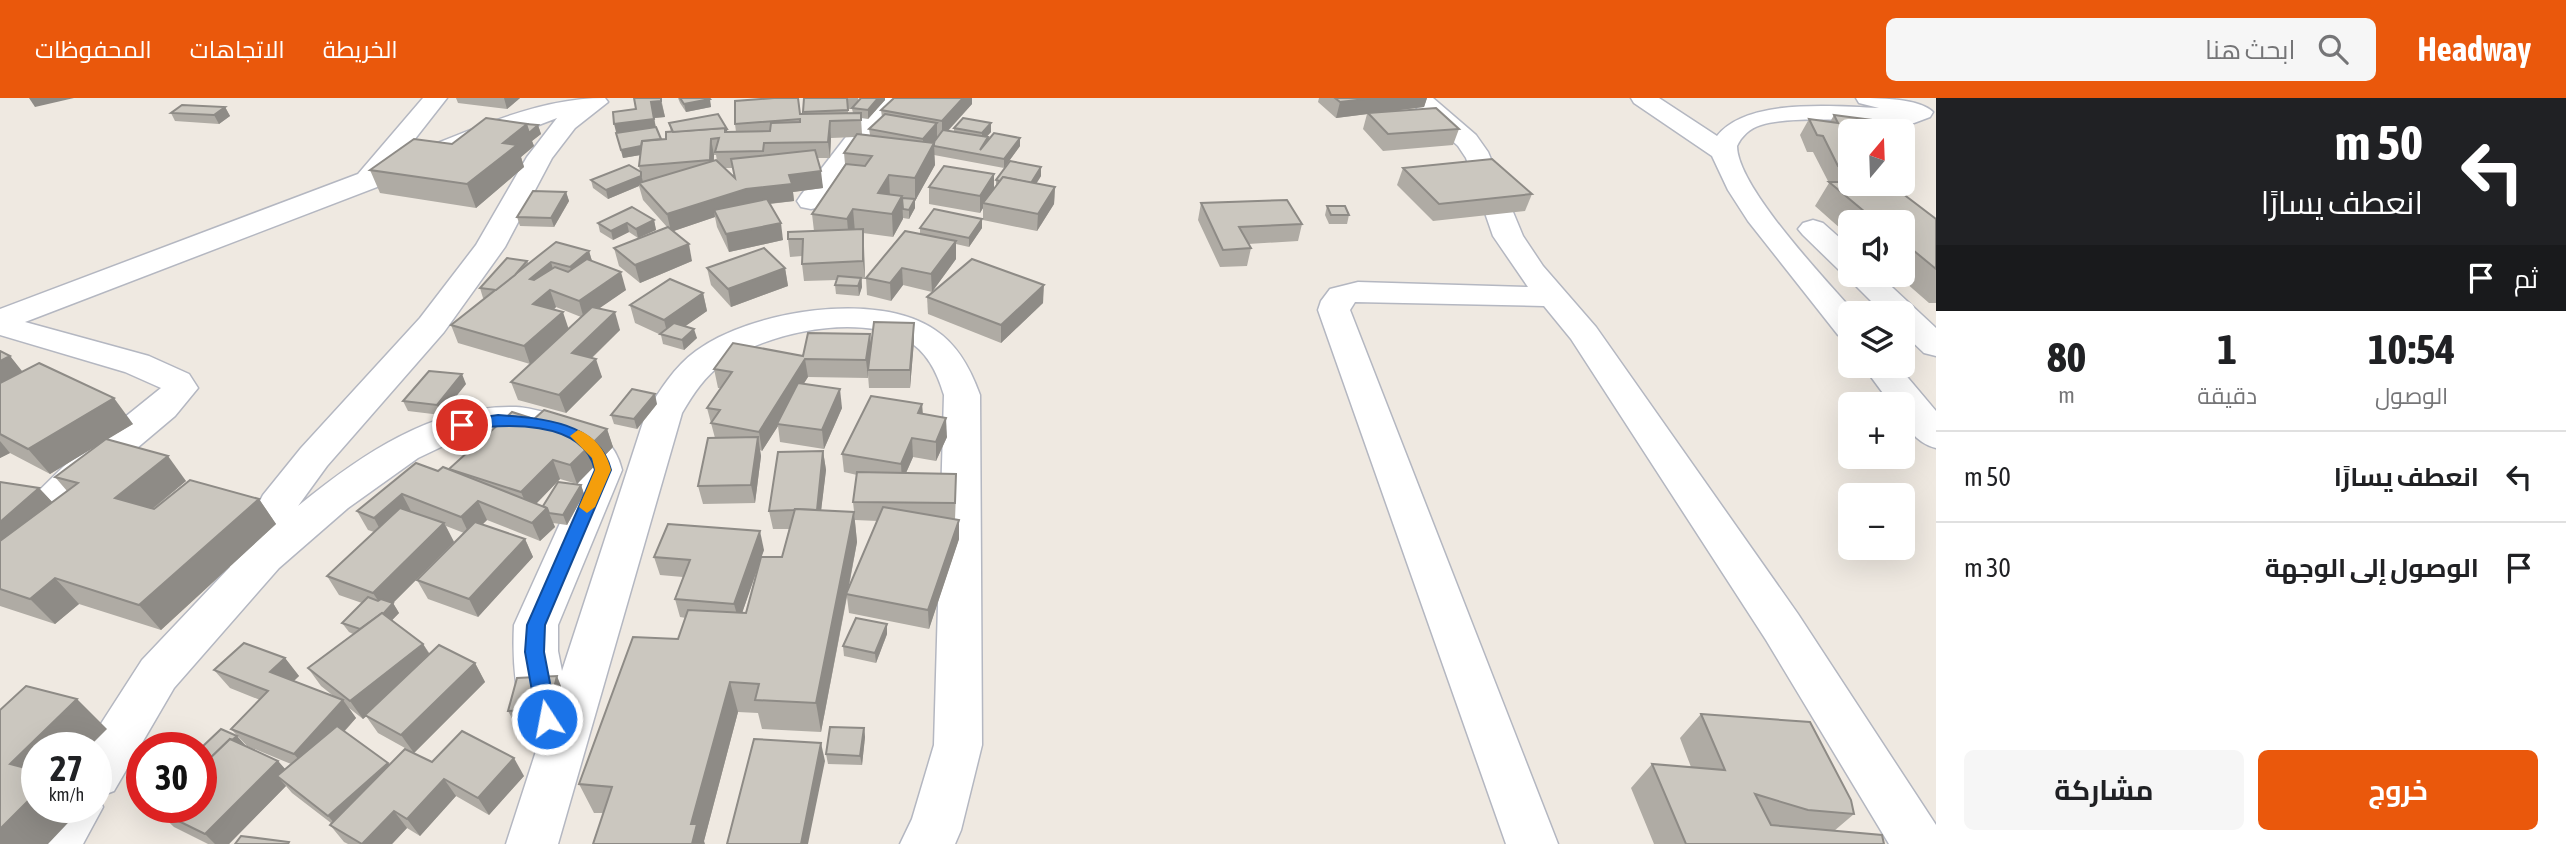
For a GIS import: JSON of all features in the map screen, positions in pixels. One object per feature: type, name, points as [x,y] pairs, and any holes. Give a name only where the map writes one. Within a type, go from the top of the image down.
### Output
[{"type":"street","points":[[367,179],[421,118],[435,98]]},
{"type":"street","points":[[811,201],[889,98]]},
{"type":"street","points":[[1418,98],[1467,141],[1479,158],[1507,236],[1584,334],[1782,627],[1918,844]]},
{"type":"street","points":[[1643,98],[1724,152],[1732,173],[1765,223],[1838,313]]},
{"type":"street","points":[[1868,98],[1927,110]]},
{"type":"street","points":[[0,323],[367,179],[545,113],[600,100]]},
{"type":"street","points":[[239,585],[276,505],[314,457],[432,325],[490,247],[540,156],[566,123],[600,100]]},
{"type":"street","points":[[1724,152],[1728,137],[1749,120],[1776,116],[1914,116],[1927,110]]},
{"type":"street","points":[[1813,229],[1838,253]]},
{"type":"street","points":[[1874,287],[1888,301]]},
{"type":"street","points":[[1532,844],[1334,310],[1336,300],[1342,295],[1359,292],[1553,297]]},
{"type":"street","points":[[531,844],[664,413],[678,389],[712,354],[791,324],[848,318],[902,325],[927,340],[953,366],[962,394],[958,745],[935,830],[926,844]]},
{"type":"street","points":[[0,323],[137,365],[177,382],[180,388],[161,408],[76,478],[0,555]]},
{"type":"street","points":[[1915,326],[1936,346]]},
{"type":"street","points":[[60,371],[96,352]]},
{"type":"street","points":[[1890,378],[1936,436]]},
{"type":"street","points":[[112,749],[158,674],[264,557],[334,498],[425,438],[476,422],[516,419],[540,423],[579,436],[600,456],[603,470],[536,625],[535,652],[556,764]]},
{"type":"street","points":[[54,844],[66,823]]},
{"type":"building","points":[[634,98],[661,98],[661,101],[651,102],[654,119],[614,124],[613,112],[636,109]]},
{"type":"building","points":[[680,98],[709,98],[710,99],[684,104]]},
{"type":"building","points":[[798,98],[800,114],[861,113],[861,120],[830,121],[828,142],[764,143],[763,151],[715,152],[719,138],[711,139],[710,160],[639,166],[642,141],[666,139],[666,132],[725,128],[725,132],[770,131],[771,123],[800,122],[800,119],[735,124],[735,101]]},
{"type":"building","points":[[804,98],[847,98],[848,110],[803,112]]},
{"type":"building","points":[[861,98],[878,98],[868,110],[852,108]]},
{"type":"building","points":[[894,98],[963,98],[942,121],[881,110]]},
{"type":"building","points":[[1335,98],[1374,98],[1340,102]]},
{"type":"building","points":[[182,105],[225,107],[214,115],[171,113]]},
{"type":"building","points":[[1436,108],[1459,129],[1388,134],[1368,113]]},
{"type":"building","points":[[718,114],[727,129],[673,132],[669,123]]},
{"type":"building","points":[[885,114],[937,123],[923,139],[869,129]]},
{"type":"building","points":[[1834,115],[1864,119],[1838,119],[1838,123]]},
{"type":"building","points":[[486,118],[527,124],[503,143],[517,145],[467,184],[370,170],[414,139],[452,144]]},
{"type":"building","points":[[963,118],[991,123],[982,133],[954,128]]},
{"type":"building","points":[[1809,119],[1838,123],[1838,166],[1823,136],[1817,135]]},
{"type":"building","points":[[526,124],[538,125],[529,133]]},
{"type":"building","points":[[656,127],[661,139],[642,141],[641,146],[621,150],[616,133]]},
{"type":"building","points":[[943,130],[988,137],[980,150],[994,133],[1020,138],[1004,159],[934,146]]},
{"type":"building","points":[[857,134],[934,143],[915,178],[889,175],[878,193],[902,196],[892,214],[853,209],[847,219],[812,214],[846,164],[865,166],[872,156],[844,153]]},
{"type":"building","points":[[815,150],[821,171],[789,175],[792,184],[746,189],[667,214],[639,183],[716,160],[735,178],[731,159]]},
{"type":"building","points":[[1492,159],[1532,194],[1439,204],[1403,168]]},
{"type":"building","points":[[1010,161],[1041,167],[1031,183],[1003,177],[1000,181],[996,180]]},
{"type":"building","points":[[629,165],[641,172],[641,176],[606,190],[591,180]]},
{"type":"building","points":[[944,166],[994,174],[980,196],[929,187]]},
{"type":"building","points":[[1003,177],[1055,187],[1038,214],[983,203]]},
{"type":"building","points":[[1829,182],[1838,182],[1838,190]]},
{"type":"building","points":[[533,191],[566,192],[551,218],[517,217]]},
{"type":"building","points":[[1846,196],[1906,196],[1936,219],[1936,269],[1915,252],[1915,210],[1863,210]]},
{"type":"building","points":[[902,198],[915,199],[909,210],[903,209]]},
{"type":"building","points":[[767,199],[781,223],[726,234],[714,210]]},
{"type":"building","points":[[1287,200],[1302,224],[1239,227],[1251,248],[1223,250],[1201,203]]},
{"type":"building","points":[[1327,206],[1345,206],[1349,215],[1331,215]]},
{"type":"building","points":[[632,207],[654,220],[636,229],[627,223],[611,231],[598,223]]},
{"type":"building","points":[[934,209],[982,219],[969,238],[920,228]]},
{"type":"building","points":[[668,227],[689,244],[635,265],[614,248]]},
{"type":"building","points":[[863,229],[863,261],[802,264],[803,239],[788,239],[788,232]]},
{"type":"building","points":[[905,231],[956,241],[931,274],[902,268],[890,283],[866,278]]},
{"type":"building","points":[[556,242],[589,251],[570,267],[551,262],[530,279],[534,280],[555,267],[568,272],[587,259],[621,272],[579,301],[550,290],[533,304],[563,312],[524,346],[451,325]]},
{"type":"building","points":[[764,248],[785,268],[728,289],[707,268]]},
{"type":"building","points":[[507,258],[527,261],[496,290],[480,288]]},
{"type":"building","points":[[972,259],[1044,285],[1001,325],[927,297]]},
{"type":"building","points":[[838,276],[861,278],[858,286],[835,285]]},
{"type":"building","points":[[670,279],[703,293],[664,320],[630,305]]},
{"type":"building","points":[[592,307],[615,312],[572,353],[596,359],[559,395],[511,382]]},
{"type":"building","points":[[874,322],[914,323],[910,370],[868,370]]},
{"type":"building","points":[[674,323],[694,329],[682,340],[660,334]]},
{"type":"building","points":[[808,333],[870,334],[866,360],[805,359],[759,432],[711,423],[720,410],[707,408],[732,372],[714,369],[733,343],[803,356]]},
{"type":"building","points":[[0,351],[10,356],[0,361]]},
{"type":"building","points":[[39,363],[114,398],[28,449],[0,434],[0,383]]},
{"type":"building","points":[[429,371],[462,374],[437,405],[403,401]]},
{"type":"building","points":[[798,383],[840,389],[822,430],[777,424]]},
{"type":"building","points":[[632,389],[655,394],[634,419],[611,415]]},
{"type":"building","points":[[871,396],[922,404],[918,413],[946,418],[936,442],[912,438],[901,464],[842,454]]},
{"type":"building","points":[[544,410],[607,429],[570,465],[553,460],[521,492],[449,469],[512,412],[534,419]]},
{"type":"building","points":[[758,437],[751,485],[698,486],[708,438]]},
{"type":"building","points":[[106,439],[168,456],[115,498],[154,509],[190,480],[259,499],[139,605],[55,578],[30,599],[0,589],[0,541],[78,483],[55,477]]},
{"type":"building","points":[[823,451],[817,510],[769,511],[778,452]]},
{"type":"building","points":[[416,463],[438,471],[443,467],[547,508],[532,523],[478,501],[461,517],[402,494],[374,518],[357,511]]},
{"type":"building","points":[[857,472],[956,474],[955,503],[853,502]]},
{"type":"building","points":[[0,482],[39,488],[0,522]]},
{"type":"building","points":[[558,482],[581,485],[563,515],[549,513],[543,506]]},
{"type":"building","points":[[883,507],[959,520],[928,610],[846,594]]},
{"type":"building","points":[[400,508],[444,523],[373,593],[327,576]]},
{"type":"building","points":[[795,509],[854,512],[816,703],[755,700],[759,684],[730,682],[691,824],[697,824],[692,844],[593,844],[612,787],[579,784],[633,637],[678,639],[688,610],[746,613],[761,557],[782,557]]},
{"type":"building","points":[[475,522],[525,539],[469,599],[417,580]]},
{"type":"building","points":[[668,524],[760,531],[734,604],[675,599],[690,560],[654,557]]},
{"type":"building","points":[[368,597],[393,603],[383,614],[360,629],[342,623]]},
{"type":"building","points":[[382,613],[423,644],[350,701],[308,668]]},
{"type":"building","points":[[856,618],[887,624],[875,653],[843,646]]},
{"type":"building","points":[[244,643],[285,658],[270,672],[343,700],[294,754],[231,729],[268,691],[214,670]]},
{"type":"building","points":[[439,645],[475,663],[401,735],[365,715]]},
{"type":"building","points":[[557,676],[549,709],[508,711],[517,678]]},
{"type":"building","points":[[26,686],[77,699],[43,732],[21,732],[21,753],[10,764],[21,767],[21,808],[0,829],[0,710]]},
{"type":"building","points":[[1701,714],[1810,722],[1851,800],[1854,814],[1808,810],[1755,794],[1771,825],[1882,835],[1884,844],[1686,844],[1652,764],[1725,770]]},
{"type":"building","points":[[337,726],[388,763],[328,816],[277,776]]},
{"type":"building","points":[[830,727],[864,728],[860,756],[826,754]]},
{"type":"building","points":[[221,729],[237,736],[217,752],[217,733]]},
{"type":"building","points":[[462,731],[514,758],[478,798],[444,779],[407,819],[394,811],[362,844],[330,825],[405,749],[432,762]]},
{"type":"building","points":[[230,739],[278,761],[217,822],[217,752]]},
{"type":"building","points":[[754,739],[821,743],[801,844],[727,844]]},
{"type":"building","points":[[183,823],[216,823],[205,834]]},
{"type":"building","points":[[241,836],[289,842],[235,844]]},
{"type":"slow traffic","points":[[578,436],[600,456],[603,470],[587,507]]},
{"type":"route","points":[[462,425],[516,419],[540,423],[579,436],[600,456],[603,470],[536,625],[535,652],[547,719]]}]
